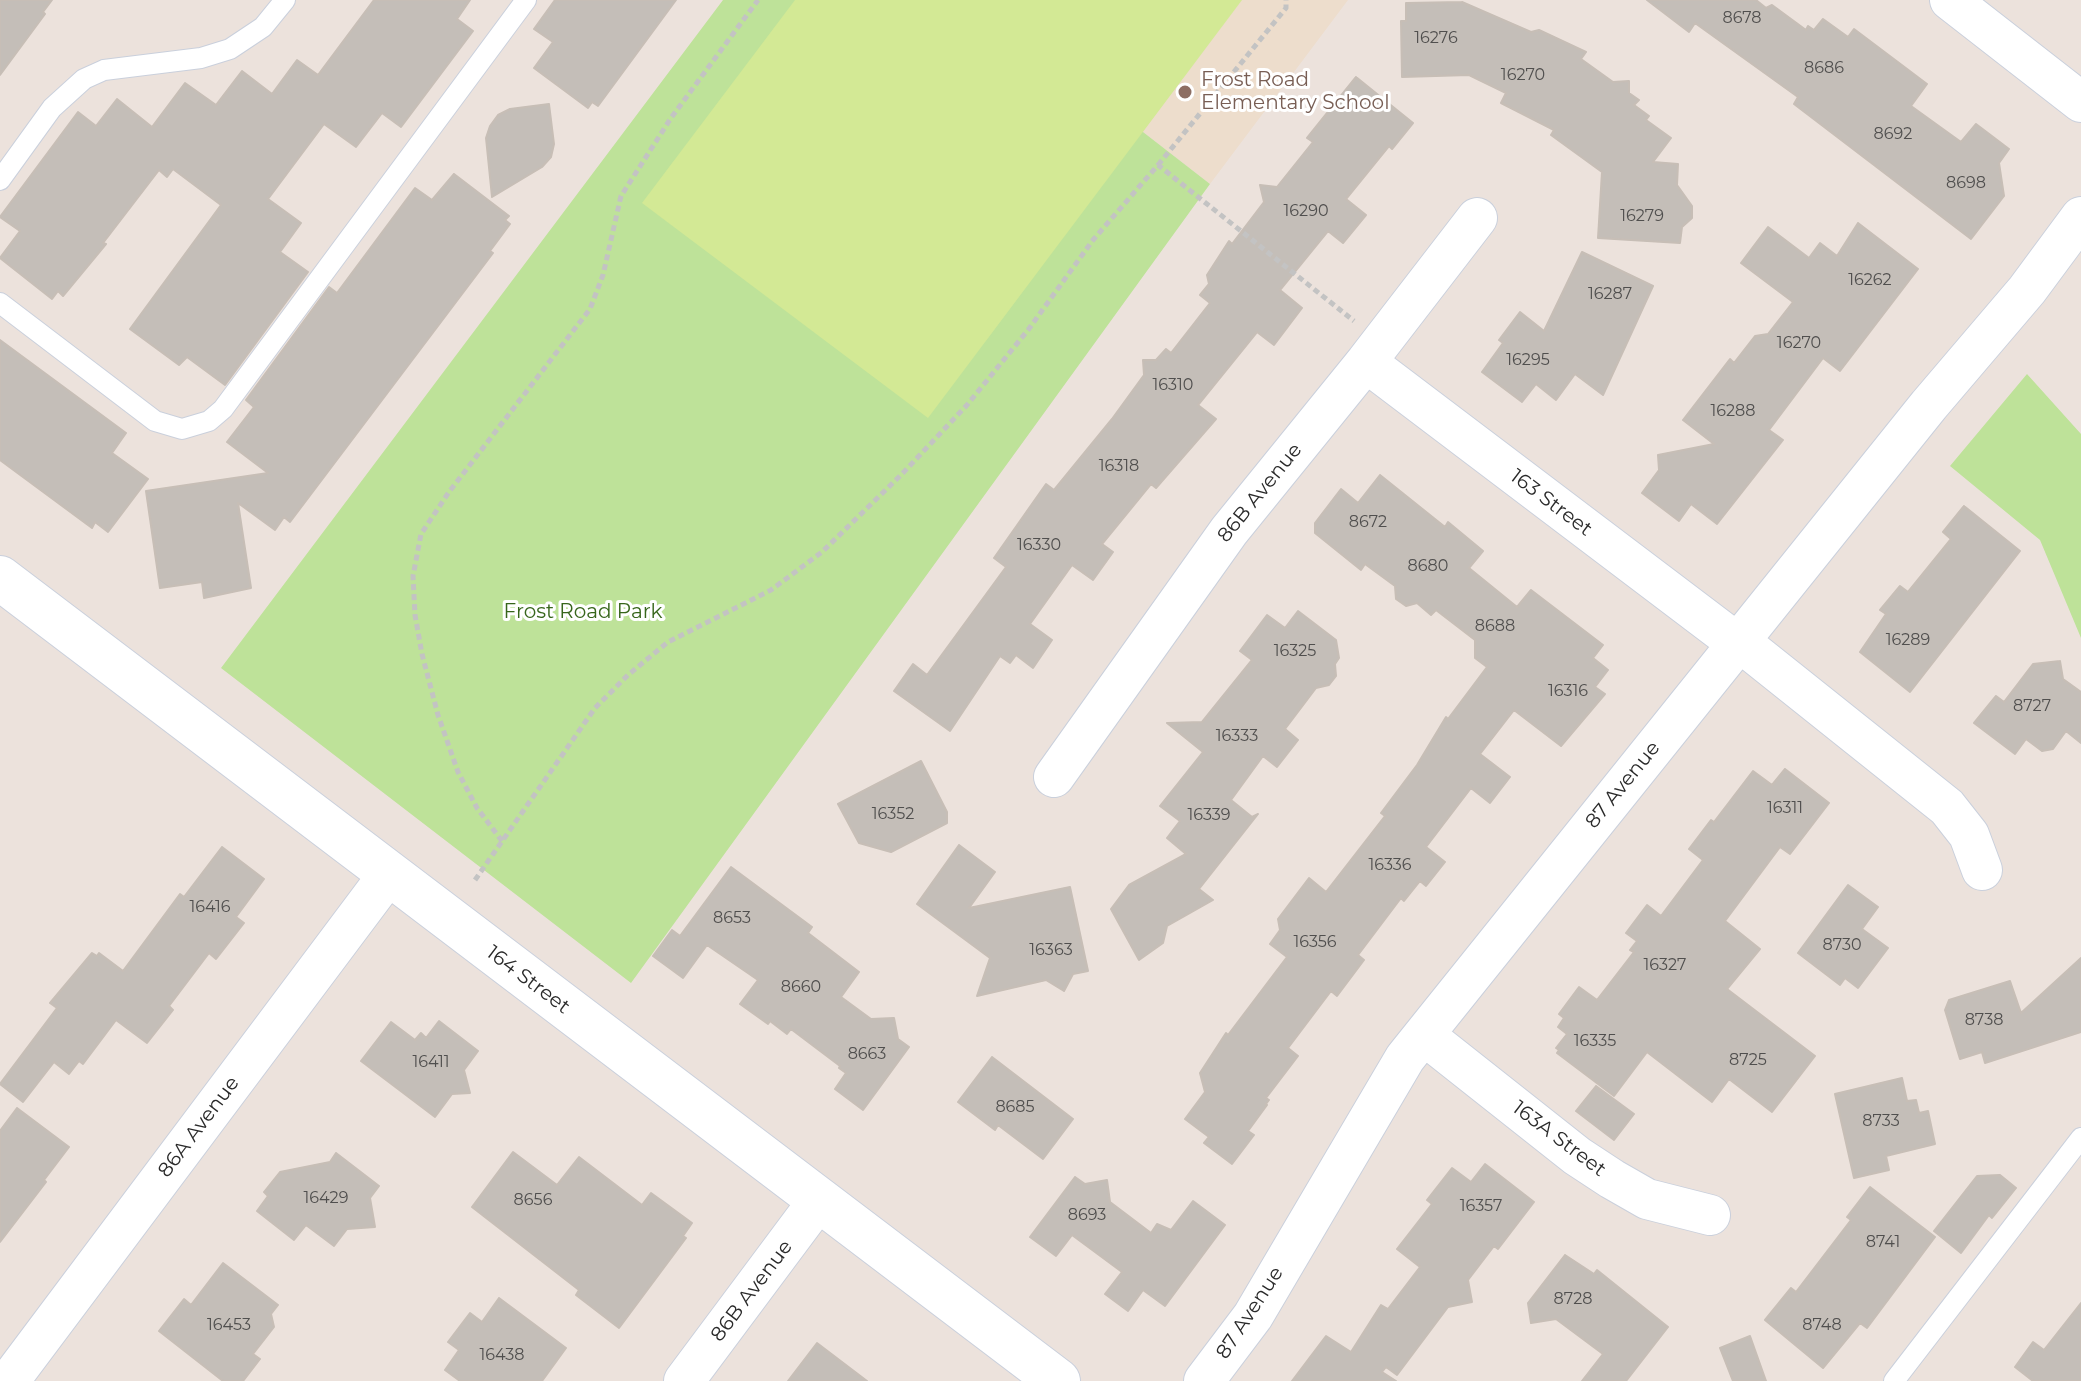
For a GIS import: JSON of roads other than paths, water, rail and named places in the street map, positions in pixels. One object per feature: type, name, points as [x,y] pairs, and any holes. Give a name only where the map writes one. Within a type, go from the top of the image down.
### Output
[{"type":"street","points":[[1950,0],[2081,102]]},
{"type":"street","name":"87 Avenue","points":[[1204,1381],[1253,1316],[1389,1082],[1424,1035],[1929,405],[2027,290],[2081,217]]},
{"type":"street","name":"86B Avenue","points":[[1054,777],[1365,345],[1477,218]]},
{"type":"street","name":"163 Street","points":[[1365,345],[1947,807],[1969,835],[1982,870]]},
{"type":"street","name":"164 Street","points":[[0,578],[1058,1381]]},
{"type":"street","name":"86A Avenue","points":[[9,1381],[389,874]]},
{"type":"street","name":"163A Street","points":[[1424,1035],[1577,1156],[1612,1179],[1647,1199],[1710,1215]]},
{"type":"street","name":"86B Avenue","points":[[684,1381],[819,1200]]},
{"type":"lane","points":[[0,180],[52,108],[84,79],[104,70],[201,58],[230,49],[263,27],[285,0]]},
{"type":"lane","points":[[0,303],[155,421],[182,429],[209,421],[223,409],[526,0]]},
{"type":"lane","points":[[1894,1381],[2081,1138]]},
{"type":"place","name":"Frost Road Elementary School","points":[[1185,92]]},
{"type":"park label","name":"Frost Road Park","points":[[583,612]]}]
